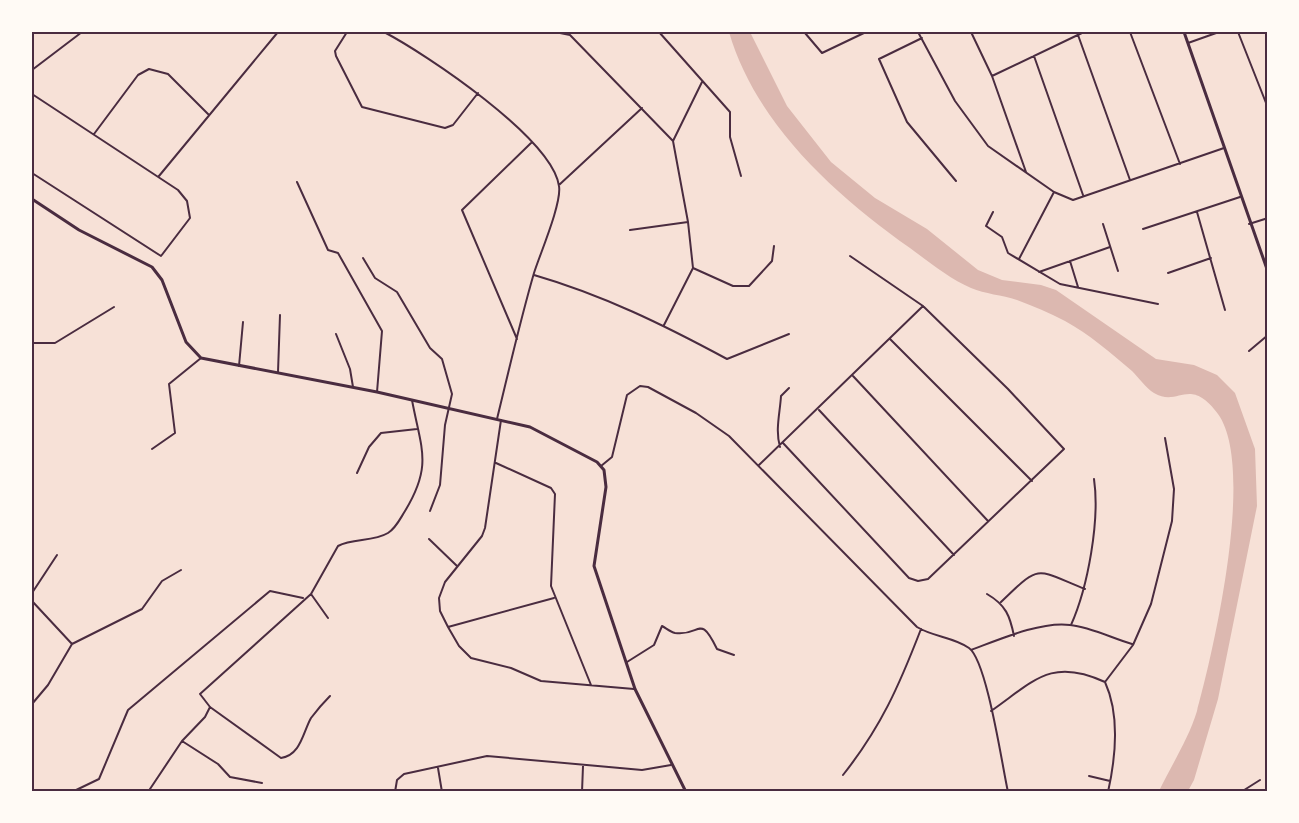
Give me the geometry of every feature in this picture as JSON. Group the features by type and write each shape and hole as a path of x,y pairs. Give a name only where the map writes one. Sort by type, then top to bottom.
{"street":[{"path":"32,70 82,32"},
{"path":"159,176 278,32"},
{"path":"347,32 335,51 362,107 445,128 453,125 478,93"},
{"path":"384,32 441,65 478,93 540,151 559,185 558,201 534,275 496,419"},
{"path":"555,32 570,34 673,141 688,222 693,268 664,325"},
{"path":"660,32 730,112 730,137 741,176"},
{"path":"798,32 805,33 822,53 866,32"},
{"path":"918,32 955,101 988,146 1054,192 1073,200 1224,148"},
{"path":"974,32 1026,172"},
{"path":"992,76 1084,32"},
{"path":"1131,32 1179,164"},
{"path":"1184,32 1249,224 1268,272"},
{"path":"1188,43 1219,32"},
{"path":"1238,32 1268,108"},
{"path":"1078,35 1130,180"},
{"path":"922,38 879,59 907,122 956,181"},
{"path":"1034,56 1083,196"},
{"path":"94,134 138,75 149,69 168,74 208,114"},
{"path":"673,141 702,82"},
{"path":"32,94 178,190 187,201 191,211 190,218 161,256 32,173"},
{"path":"559,185 642,108"},
{"path":"517,339 462,210 531,143"},
{"path":"297,182 328,250 338,253 382,331 378,392"},
{"path":"1018,259 1054,192"},
{"path":"1143,229 1240,197"},
{"path":"32,199 79,230 152,267 162,280 186,342 201,358 378,392 501,420 549,435 591,457 601,466 606,476 606,487 594,567 635,689 686,792"},
{"path":"993,212 987,228 1002,237 1007,252 1060,284 1158,304"},
{"path":"1197,212 1226,310"},
{"path":"1249,224 1268,218"},
{"path":"630,230 688,222"},
{"path":"1103,224 1118,271"},
{"path":"693,268 733,286 749,286 772,261 774,246"},
{"path":"1039,272 1110,247"},
{"path":"783,443 909,578 918,581 928,579 1063,452 1063,446 923,306 850,256"},
{"path":"363,258 375,278 396,292 430,348 442,358 452,394 448,408 440,485 430,511"},
{"path":"1168,273 1211,258"},
{"path":"1070,261 1078,288"},
{"path":"534,275 576,287 664,325 727,359 789,334"},
{"path":"759,465 819,410 923,306"},
{"path":"32,343 55,343 114,307"},
{"path":"278,372 280,315"},
{"path":"239,366 243,322"},
{"path":"336,334 350,369 352,387"},
{"path":"1249,351 1268,335"},
{"path":"890,339 1032,481"},
{"path":"153,449 175,433 169,384 201,358"},
{"path":"853,376 989,522"},
{"path":"601,466 612,457 627,395 635,388 644,386 713,424 759,465 858,570 921,629 971,650 978,661 1008,792"},
{"path":"780,447 776,433 781,416 781,396 789,388"},
{"path":"330,696 310,721 298,747 288,757 281,758 210,707 200,694 311,594 338,546 380,536 396,526 410,503 424,470 424,455 412,400"},
{"path":"819,410 954,555"},
{"path":"501,420 485,528 482,536 444,582 440,611 459,646 471,658 511,668 541,681 635,689"},
{"path":"357,473 369,447 381,433 417,429"},
{"path":"1105,682 1133,645 1151,604 1172,521 1174,489 1166,438"},
{"path":"495,462 551,488 555,494 551,576 554,597 591,685"},
{"path":"1071,625 1085,589 1097,497 1094,479"},
{"path":"429,538 457,566"},
{"path":"32,593 57,555"},
{"path":"32,704 48,685 72,644 142,609 162,580 181,570"},
{"path":"1001,602 1029,574 1041,571 1085,589"},
{"path":"74,791 99,779 128,710 270,591 304,598"},
{"path":"311,594 328,618"},
{"path":"987,594 1001,602 1007,611 1014,636"},
{"path":"448,627 554,597"},
{"path":"32,601 72,644"},
{"path":"971,650 1039,627 1071,625 1133,645"},
{"path":"627,662 654,645 662,626 675,633 703,628 707,630 717,649 734,655"},
{"path":"843,775 897,693 921,629"},
{"path":"991,711 1041,676 1063,669 1084,672 1105,682 1113,700 1115,720 1108,792"},
{"path":"148,792 182,741 205,717 210,707"},
{"path":"182,741 218,764 231,777 262,783"},
{"path":"395,792 397,780 404,774 487,756 642,770 672,765"},
{"path":"582,792 583,766"},
{"path":"438,768 442,792"},
{"path":"1089,776 1110,781"},
{"path":"1241,792 1260,780"}],"shaded area":[{"path":"729,32 750,32 787,106 831,162 875,198 927,229 978,270 1002,280 1041,285 1056,290 1156,359 1194,365 1217,375 1235,393 1255,449 1257,506 1218,699 1194,780 1188,791 1159,791 1194,721 1221,604 1233,515 1233,474 1229,439 1218,414 1199,396 1184,394 1163,397 1154,393 1116,357 1074,326 1017,300 982,292 963,284 882,227 826,180 778,127 758,97 741,65"}]}
